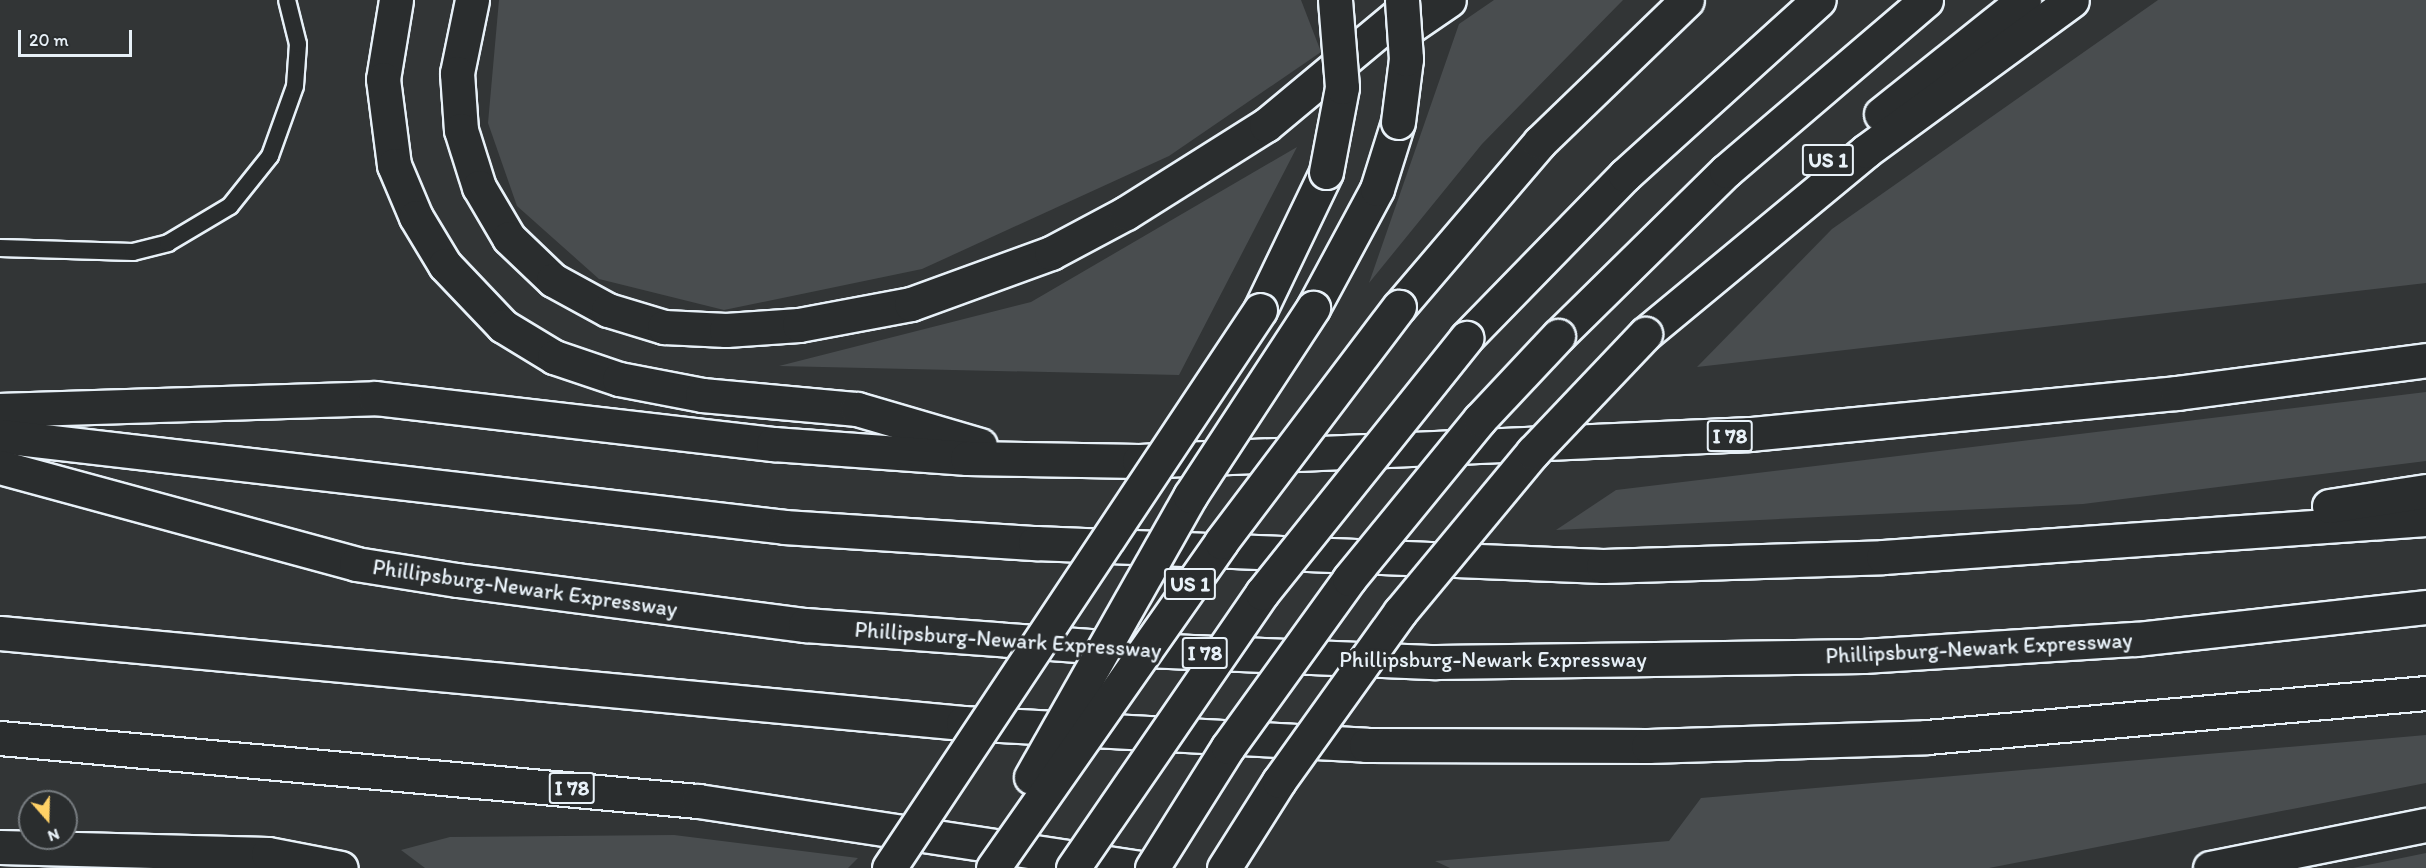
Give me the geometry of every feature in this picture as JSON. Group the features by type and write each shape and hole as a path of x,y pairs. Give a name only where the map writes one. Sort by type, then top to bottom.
{"highway":[{"path":"396,0 383,80 394,165 416,217 445,265 503,326 554,357 619,379 702,395 857,409 1031,460"},
{"path":"472,0 460,45 458,102 466,158 492,212 530,261 553,280 608,310 664,327 799,325 945,295 1085,236 1266,125 1449,0"},
{"path":"889,868 932,811 1260,310 1326,172 1342,87 1335,0"},
{"path":"982,868 1164,541 1313,308 1377,189 1398,122 1406,60 1402,0"},
{"path":"1266,125 1416,0"},
{"name":"US 1","path":"993,868 1221,542 1399,307 1540,142 1687,0"},
{"path":"1073,868 1262,593 1466,338 1633,167 1819,0"},
{"path":"1152,868 1235,737 1349,579 1558,336 1726,171 1926,0"},
{"name":"US 1","path":"1224,868 1285,771 1400,612 1533,452 1645,334 1825,162 2024,0"},
{"path":"1645,334 1866,151 2072,0"},
{"name":"I 78","path":"0,410 375,398 772,444 1031,460 1318,456 1717,436 2177,393 2426,360"},
{"path":"0,436 417,480 701,519 1035,543 1603,566 2027,546 2426,519"},
{"name":"Phillipsburg-Newark Expressway","path":"0,467 356,564 468,582 805,625 1145,650 1436,662 1851,657 2136,639 2426,607"},
{"path":"2027,546 2426,491"},
{"path":"0,633 973,724 1366,745 1648,747 1916,737 2072,728 2426,693"},
{"name":"I 78","path":"0,738 699,801 1141,868"},
{"path":"2210,868 2426,825"},
{"path":"0,847 268,854 341,868"}],"lane":[{"path":"0,248 133,252 168,243 230,206 270,156 295,86 298,44 287,0"}],"shaded area":[{"path":"499,0 1301,0 1321,52 1169,156 922,269 724,310 599,279 517,206 488,123"},
{"path":"1494,0 1623,0 1482,144 1369,283 1459,24"},
{"path":"2158,0 2426,0 2426,283 1697,367 1832,229"},
{"path":"1297,147 1179,375 779,366 1031,302"},
{"path":"2426,392 2426,461 2083,504 1556,530 1616,490"},
{"path":"2426,735 2426,783 1989,868 1450,868 1435,861 1669,841 1701,798"},
{"path":"674,835 858,858 848,868 425,868 401,850 450,837"},
{"path":"2426,853 2426,868 2353,868"}]}
